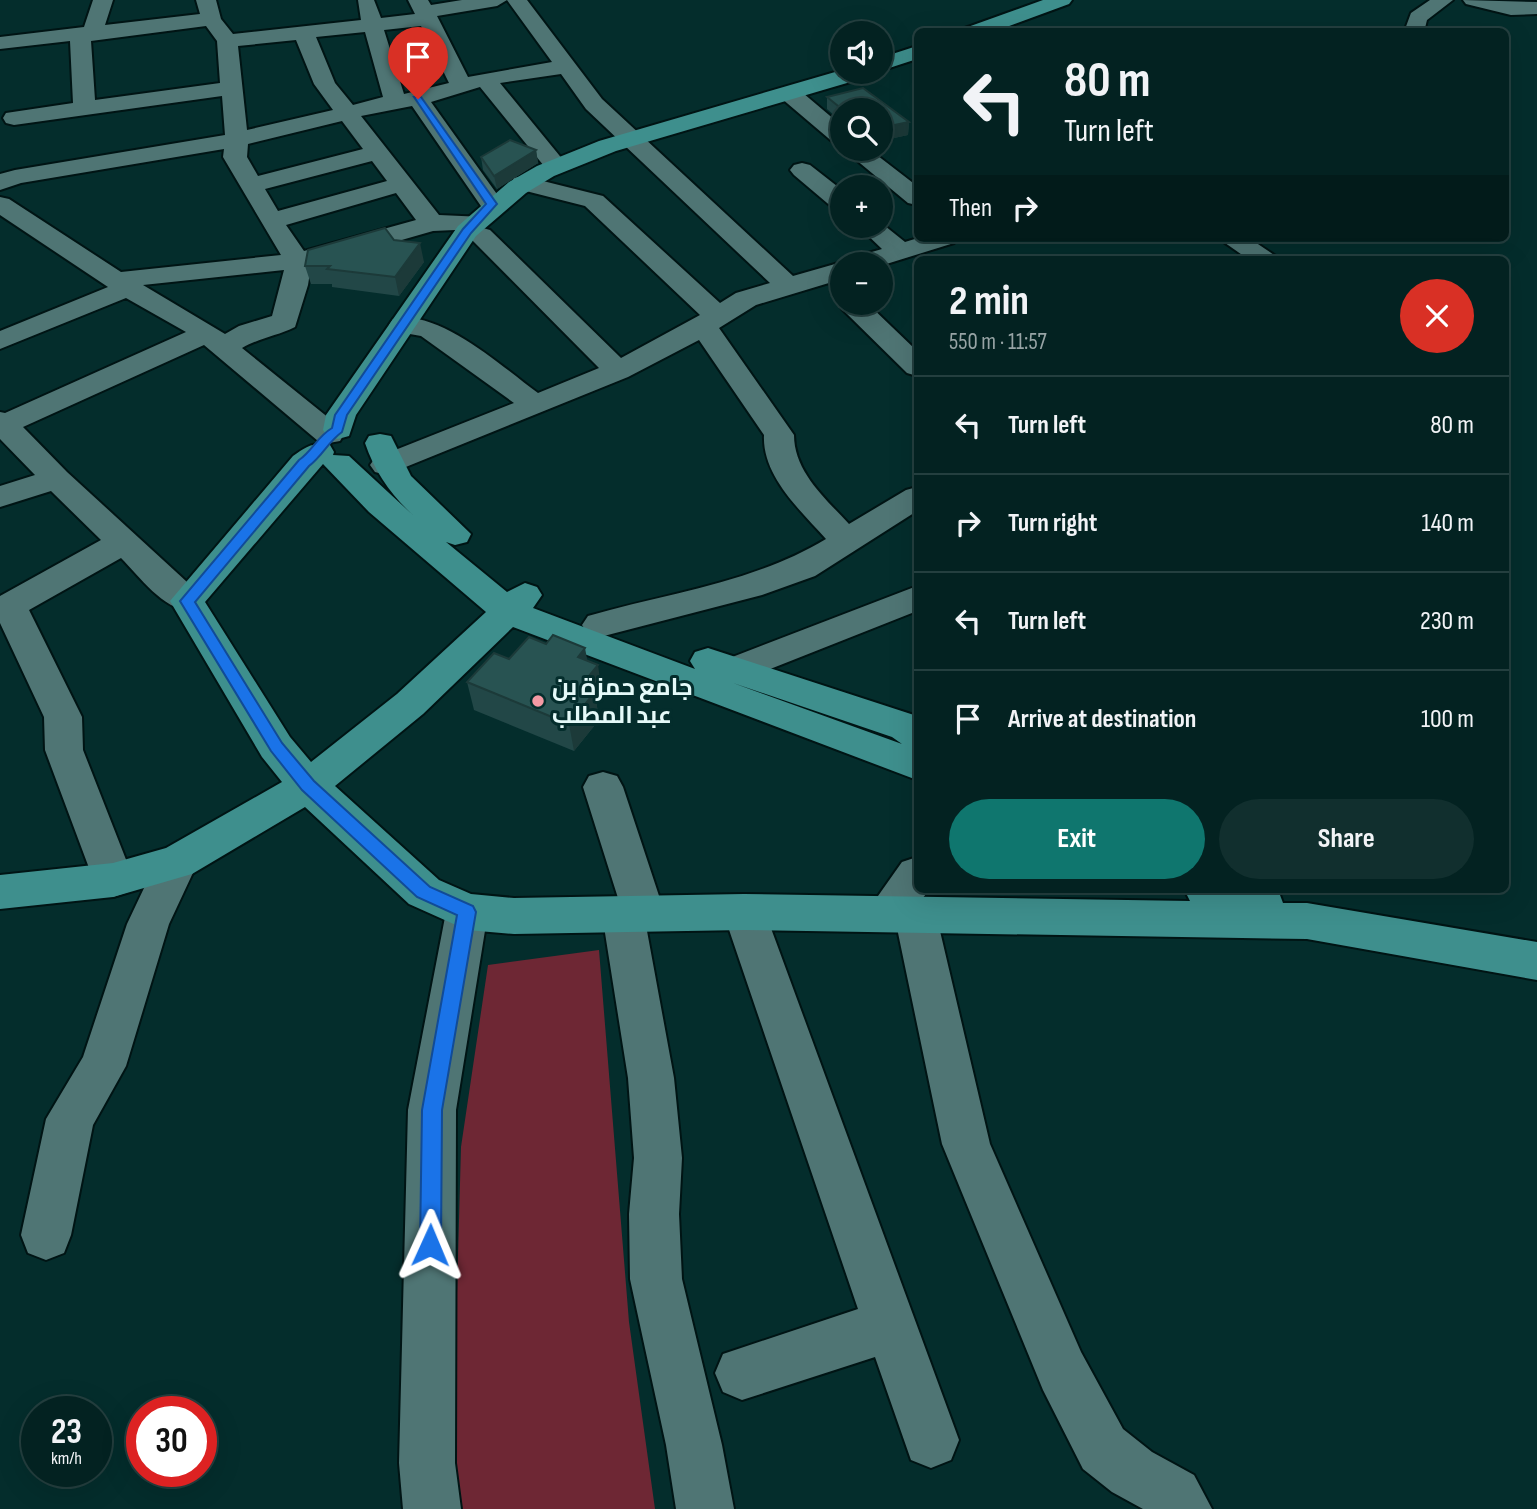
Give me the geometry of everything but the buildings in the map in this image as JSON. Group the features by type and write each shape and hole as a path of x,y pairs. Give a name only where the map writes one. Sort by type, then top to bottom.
{"main road":[{"path":"983,28 1062,0"},
{"path":"893,60 914,53"},
{"path":"331,445 341,415 478,219 523,183 556,166 629,139 830,81"},
{"path":"914,733 905,727 600,625 516,603 402,487 383,454 375,432 368,428 331,445 304,463 187,601 276,747 308,786 424,892 467,912 514,916 744,912 906,900 1307,921 1537,961"},
{"path":"331,445 380,505 560,634 914,764"},
{"path":"0,892 113,880 177,862 308,786 410,704 516,603"},
{"path":"1218,893 1307,921"}],"street":[{"path":"84,108 86,35 103,0"},
{"path":"366,0 394,101"},
{"path":"215,21 304,33 372,25 424,10 496,0"},
{"path":"517,0 594,104 788,286"},
{"path":"1415,28 1418,17 1443,0"},
{"path":"1474,0 1511,9 1537,8"},
{"path":"424,10 461,85"},
{"path":"0,43 215,21 265,20"},
{"path":"187,601 56,479 2,423 215,340 271,328 285,321 295,285 298,261 271,221 235,157 236,132 230,88 215,21"},
{"path":"304,33 325,84 344,113 432,223"},
{"path":"331,445 215,340 122,284 1,201 15,177 394,101 418,99 485,79 565,67"},
{"path":"485,79 556,166"},
{"path":"14,118 230,88"},
{"path":"789,93 830,128"},
{"path":"147,99 153,106 158,125 164,134 236,132"},
{"path":"418,99 465,169 481,235 618,371"},
{"path":"251,185 376,153"},
{"path":"870,161 914,196"},
{"path":"802,170 830,193"},
{"path":"523,183 576,194 594,201 710,320 779,435 776,447 785,470 846,541"},
{"path":"271,221 402,184"},
{"path":"0,341 122,284 298,261 432,223 478,219"},
{"path":"888,238 911,253"},
{"path":"893,257 911,253 936,242"},
{"path":"1236,247 1259,256"},
{"path":"383,454 535,404 618,371 746,299 788,286 830,280"},
{"path":"864,315 914,364"},
{"path":"403,325 429,330 535,404"},
{"path":"0,496 56,479"},
{"path":"600,625 750,587 803,568 914,499"},
{"path":"113,880 64,750 63,717 5,608 125,541"},
{"path":"735,670 914,599"},
{"path":"603,788 633,914 651,1078 658,1158 654,1214 656,1279 694,1445 705,1509"},
{"path":"46,1235 70,1119 103,1066 148,924 177,862"},
{"path":"906,900 965,1144 1062,1371 1102,1449 1132,1472 1174,1495 1183,1509"},
{"path":"432,1509 427,1463 432,1110 467,912"},
{"path":"744,912 931,1440"},
{"path":"742,1373 889,1326"}],"shaded area":[{"path":"599,950 629,1322 655,1509 459,1509 453,1438 461,1147 488,965"}],"place":[{"name":"جامع حمزة بن عبد المطلب","path":"538,701"}],"route":[{"path":"418,99 492,204 467,231 341,415 338,430 323,439 319,452 304,463 187,601 276,747 308,786 424,892 467,912 432,1110 430,1245"}]}
